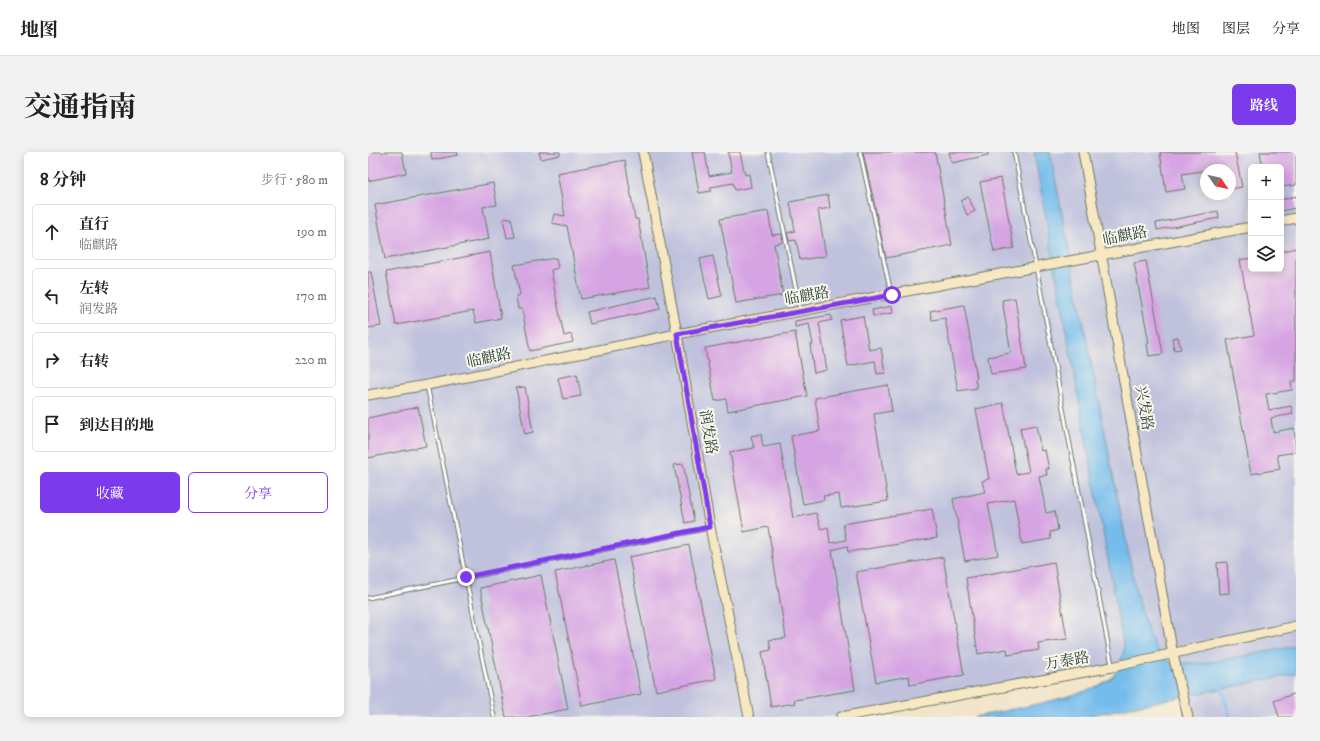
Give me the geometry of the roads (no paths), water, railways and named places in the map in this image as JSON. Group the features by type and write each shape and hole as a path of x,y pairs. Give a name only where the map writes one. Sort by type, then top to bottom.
{"street":[{"name":"润发路","path":"643,152 677,334 710,527 749,717"},
{"name":"兴发路","path":"1084,152 1173,655 1188,717"},
{"path":"1284,220 1296,218"},
{"name":"临麒路","path":"368,394 427,385 677,334 1248,228"},
{"name":"万泰路","path":"841,717 1173,655 1296,626"}],"lane":[{"path":"768,152 800,311"},
{"path":"860,152 892,295"},
{"path":"1014,152 1112,667"},
{"path":"427,385 494,717"},
{"path":"368,598 710,527"}],"water":[{"path":"1034,152 1050,152 1135,587 1149,635 1160,655 1172,663 1205,663 1296,646 1296,674 1081,717 974,717 1066,697 1100,685 1111,678 1119,668 1124,648"}],"waterway":[{"path":"1221,686 1230,717"}]}
